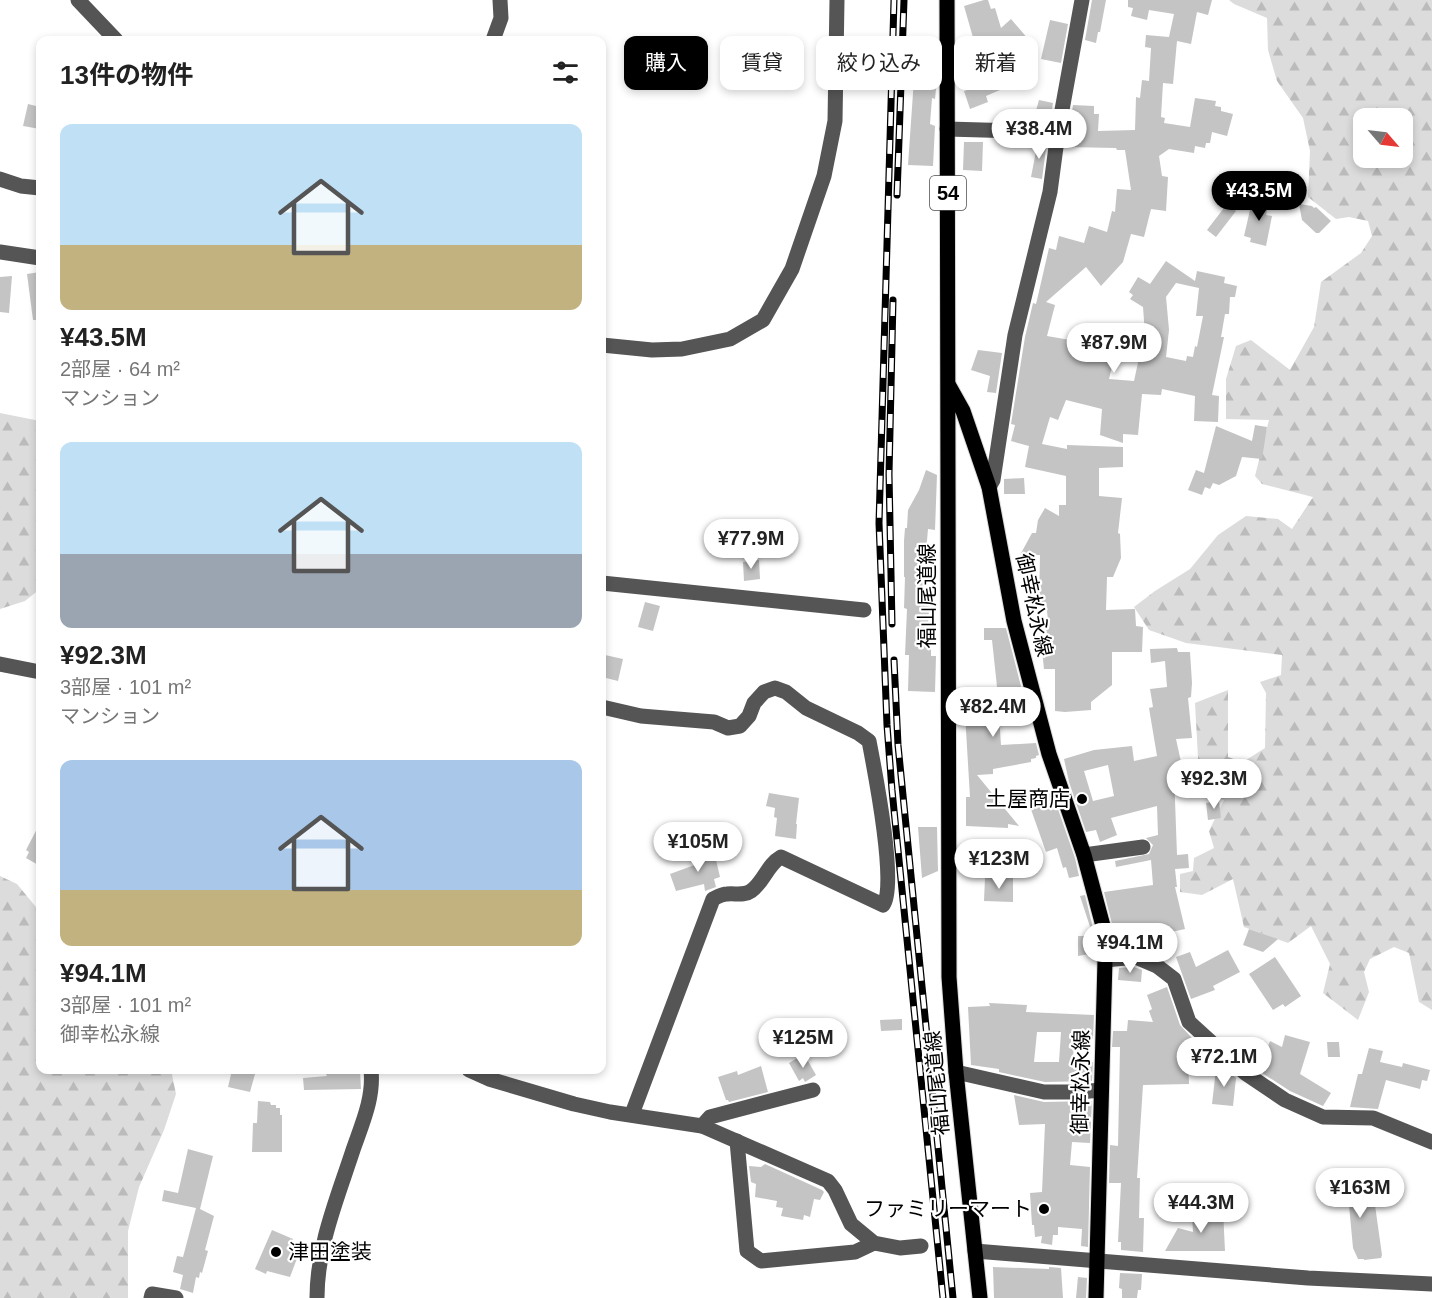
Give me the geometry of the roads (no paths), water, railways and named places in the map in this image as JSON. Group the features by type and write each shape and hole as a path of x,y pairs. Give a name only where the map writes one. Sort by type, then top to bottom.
{"main road":[{"name":"福山尾道線","path":"947,0 949,965 956,1072 980,1298"},
{"name":"御幸松永線","path":"949,386 963,411 989,487 1014,621 1049,754 1084,855 1103,926 1105,960 1096,1298"}],"street":[{"path":"78,0 112,36"},
{"path":"494,36 501,18 500,0"},
{"path":"606,345 652,350 682,349 730,339 762,320 792,269 824,176 835,121 837,0"},
{"path":"989,487 993,480 1015,334 1050,192 1058,132 1082,0"},
{"path":"948,129 1058,132"},
{"path":"0,179 21,186 36,188"},
{"path":"0,252 36,257"},
{"path":"606,583 864,610"},
{"path":"0,664 36,671"},
{"path":"606,708 641,716 714,722 728,728 740,726 749,716 754,703 764,692 775,688 786,692 806,708 858,733 868,741 878,784 885,844 888,895 883,905 780,858 774,861 758,885 751,891 745,894 724,894 713,899 632,1114"},
{"path":"1084,855 1143,847"},
{"path":"1105,960 1136,957 1157,966 1174,979 1189,1022 1245,1073 1285,1100 1323,1117 1373,1118 1432,1142"},
{"path":"956,1072 1044,1092 1101,1090"},
{"path":"317,1298 317,1272 325,1233 370,1101 371,1074"},
{"path":"478,1074 574,1104 702,1126 828,1181 835,1190 851,1224 874,1243 900,1248 921,1246"},
{"path":"702,1126 710,1117 813,1090"},
{"path":"738,1141 747,1251 751,1256 761,1261 855,1252 874,1243"},
{"path":"975,1251 1308,1278 1432,1284"},
{"path":"151,1298 152,1294 176,1298"}],"railway":[{"path":"894,0 879,523 887,725 892,790 943,1298"},
{"path":"897,195 904,0"},
{"path":"892,624 889,474 893,300"},
{"path":"894,660 898,745 953,1298"}],"place":[{"name":"土屋商店","path":"1082,799"},
{"name":"ファミリーマート","path":"1044,1209"},
{"name":"津田塗装","path":"276,1252"}]}
